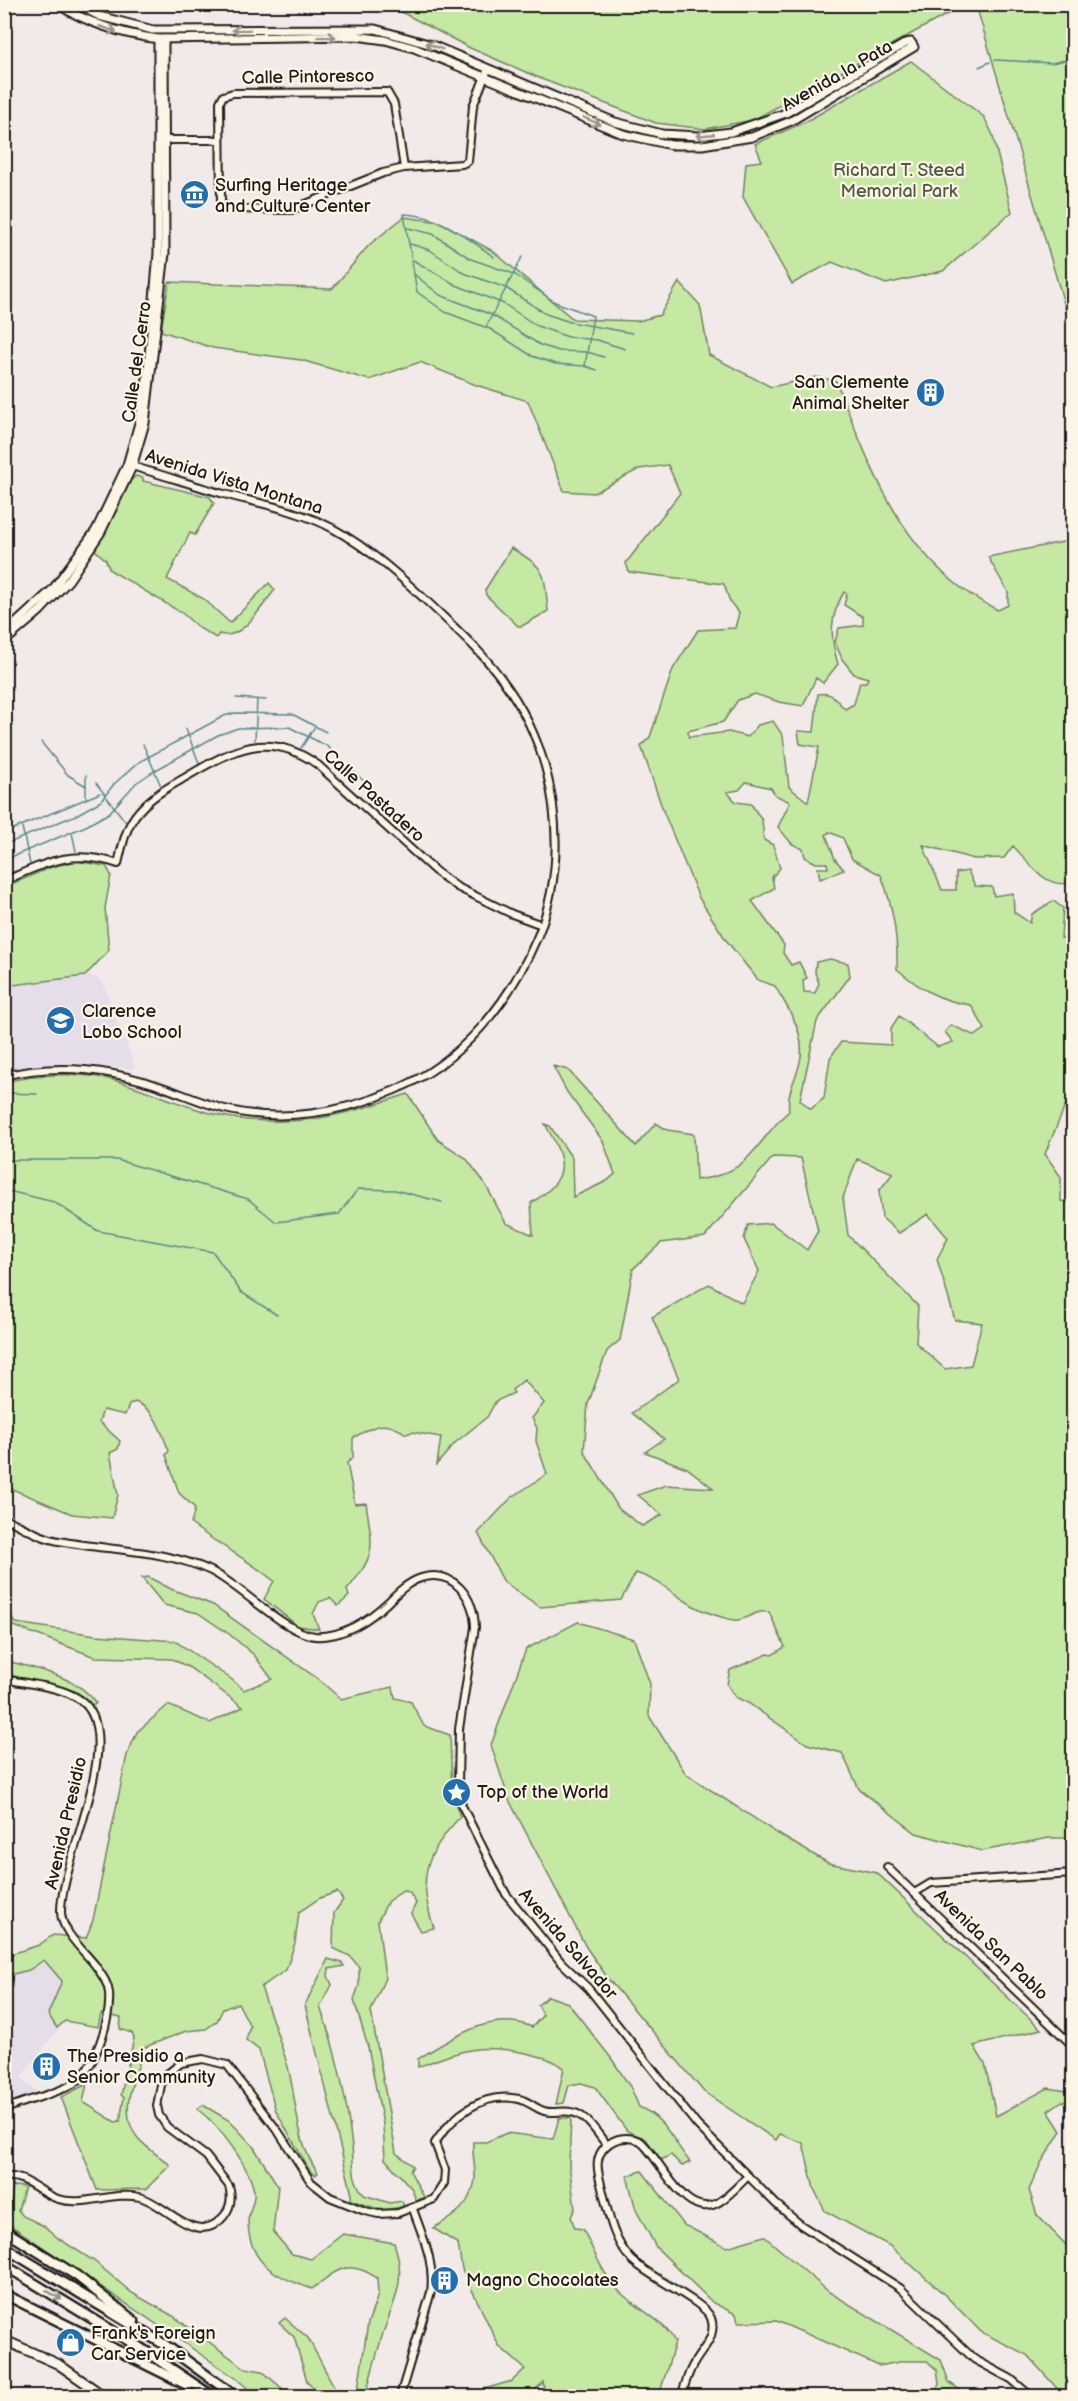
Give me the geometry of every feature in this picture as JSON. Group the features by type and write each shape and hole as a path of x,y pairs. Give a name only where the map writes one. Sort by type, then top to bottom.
{"highway":[{"path":"4,2230 77,2276 235,2397"},
{"path":"5,2247 165,2345"},
{"path":"4,2265 138,2347 211,2397"},
{"path":"4,2294 125,2352 211,2397"}],"main road":[{"name":"Avenida la Pata","path":"57,4 94,24 130,36 161,39 356,36 414,48 623,134 671,145 702,145 752,137 791,121 914,47 911,42 906,43 786,113 762,123 731,132 698,136 662,134 623,124 410,37 375,29 153,30 99,16 76,4"},
{"path":"153,30 161,39"},
{"name":"Calle del Cerro","path":"4,642 40,611 69,580 101,532 146,423 165,253 165,140 161,39"},
{"name":"Calle del Cerro","path":"4,634 52,589 84,549 130,466 147,379 158,253 161,39"},
{"path":"4,2340 58,2364 104,2397"}],"street":[{"path":"165,140 220,140 220,200 230,209 296,209 369,178 404,168 462,164 468,161 472,111 488,69"},
{"name":"Calle Pintoresco","path":"220,140 220,102 224,96 233,93 387,92 393,100 404,168"},
{"name":"Avenida Vista Montana","path":"4,1076 55,1069 112,1073 225,1109 264,1115 316,1113 360,1104 399,1089 430,1071 474,1036 515,984 542,925 554,865 555,833 552,796 539,746 527,718 502,678 473,646 387,564 330,528 299,513 130,466"},
{"name":"Calle Pastadero","path":"4,881 68,856 102,858 118,864 127,828 142,807 156,795 229,753 257,745 273,745 306,756 318,765 435,871 457,887 512,914 542,925"},
{"name":"Avenida Salvador","path":"4,1518 57,1541 187,1561 231,1583 296,1631 315,1636 351,1629 366,1620 404,1587 420,1578 438,1576 459,1586 467,1594 475,1610 476,1627 459,1729 458,1784 462,1806 483,1853 506,1894 561,1962 590,1989 697,2125 789,2217 900,2288 974,2359 1011,2379 1030,2397"},
{"name":"Avenida Presidio","path":"4,1679 78,1698 92,1712 97,1728 97,1766 82,1817 61,1912 66,1928 104,1978 109,1992 109,2006 102,2035 94,2058 84,2075 72,2084 4,2110"},
{"name":"Avenida San Pablo","path":"886,1867 916,1892 1074,2047"},
{"path":"916,1892 931,1883 1074,1874"},
{"path":"4,2177 18,2177 59,2199 137,2196 150,2200 193,2227 206,2227 216,2223 229,2208 231,2201 229,2186 197,2146 164,2124 158,2106 161,2085 172,2068 181,2063 203,2059 227,2066 278,2131 311,2182 330,2197 378,2214 413,2209 434,2199 444,2183 444,2163 435,2143 464,2109 502,2097 520,2099 546,2112 570,2111 582,2115 607,2145"},
{"path":"681,2397 693,2365 712,2335 712,2321 704,2308 644,2271 622,2248 597,2169 600,2153 607,2145 625,2138 640,2141 687,2199 698,2205 710,2206 721,2201 748,2176"},
{"path":"400,2397 431,2292 433,2277 432,2263 413,2209"}],"shaded area":[{"name":"Clarence Lobo School","path":"94,976 103,983 135,1066 132,1069 75,1063 38,1064 5,1070 4,986"},
{"path":"54,1956 105,2000 98,2027 64,2022 21,2077 37,2092 5,2104 5,1977 30,1970"}],"green space":[{"path":"966,4 753,120 705,129 656,123 544,80 470,48 388,5"},
{"path":"976,5 1073,5 1073,334"},
{"name":"Richard T. Steed Memorial Park","path":"911,61 984,117 992,133 1012,212 943,271 886,284 832,262 792,284 743,197 746,163 762,161 755,144 807,121"},
{"path":"404,217 440,222 493,251 573,319 638,321 660,315 679,282 700,305 709,355 771,387 816,377 836,381 878,481 915,542 938,568 966,591 998,610 1008,605 1008,592 988,557 1073,540 1073,882 1063,884 1047,879 1033,868 1013,846 1004,858 974,859 923,845 942,890 956,890 956,873 968,871 975,886 992,887 994,896 1013,893 1014,912 1030,923 1032,914 1053,901 1063,908 1061,938 1073,939 1073,1107 1066,1104 1045,1154 1061,1177 1061,1201 1074,1202 1073,1838 1049,1838 982,1851 916,1833 859,1789 842,1753 807,1744 748,1703 735,1697 727,1684 730,1670 768,1654 772,1655 785,1647 769,1612 760,1612 738,1620 723,1618 694,1606 657,1582 636,1573 621,1600 540,1607 504,1582 478,1533 511,1498 547,1474 536,1441 537,1428 532,1418 544,1403 524,1380 512,1390 514,1393 496,1401 487,1417 456,1442 437,1464 441,1437 412,1432 406,1434 386,1425 374,1427 353,1438 353,1458 347,1463 355,1504 366,1503 370,1550 364,1567 347,1590 349,1596 338,1606 330,1598 319,1602 313,1614 319,1629 298,1626 264,1599 274,1581 191,1524 195,1508 179,1493 166,1455 169,1451 160,1429 153,1416 142,1405 135,1402 129,1405 125,1415 103,1410 99,1422 120,1441 118,1449 110,1453 118,1495 112,1518 72,1514 5,1486 5,1082 61,1075 104,1078 208,1112 239,1119 263,1121 325,1117 408,1094 438,1140 466,1158 484,1182 506,1223 533,1235 531,1203 553,1185 559,1177 561,1168 557,1148 545,1124 550,1126 572,1158 573,1197 607,1181 615,1174 603,1141 567,1092 553,1066 568,1070 636,1146 656,1123 667,1130 694,1134 696,1180 730,1171 741,1164 789,1111 789,1096 801,1056 797,1028 775,986 758,980 726,940 699,898 664,813 641,746 650,737 673,669 698,630 735,628 739,613 730,602 724,584 629,572 626,563 680,493 668,465 639,469 594,493 564,491 528,401 476,385 420,362 369,380 301,360 213,348 161,331 169,282 332,289 369,245","holes":["844,592 847,594 844,605 863,617 863,625 839,628 835,642 842,659 854,674 868,678 866,682 860,682 854,704 845,709 831,695 818,694 814,732 798,731 800,744 819,747 808,802 789,787 783,736 773,721 758,725 748,737 729,732 689,737 688,731 723,722 738,700 755,694 779,702 803,706 816,678 823,683 838,664 833,645 832,627 839,601","746,782 771,788 775,795 790,802 778,827 792,844 803,849 805,857 816,863 827,863 828,868 818,868 820,879 844,870 835,859 826,835 829,832 843,838 852,859 881,875 894,921 897,969 931,993 971,1005 985,1029 975,1036 951,1025 945,1032 953,1042 938,1047 899,1016 891,1028 891,1045 841,1042 830,1058 824,1098 811,1109 800,1100 817,1021 850,976 848,963 830,959 816,962 815,973 819,983 815,993 804,992 803,980 807,978 799,962 791,965 783,953 784,945 752,901 774,888 772,877 780,868 773,845 764,840 762,820 751,804 736,802 727,792 739,790","773,1157 801,1158 818,1231 807,1250 771,1223 748,1225 744,1239 759,1271 742,1303 709,1284 652,1317 679,1379 632,1413 664,1439 645,1452 687,1468 713,1488 666,1485 638,1495 662,1515 642,1526 619,1509 584,1451 588,1404 607,1351 620,1340 633,1269 661,1243 705,1237","857,1159 893,1173 879,1191 882,1218 899,1233 928,1214 948,1238 937,1259 955,1320 982,1323 971,1365 945,1369 916,1343 918,1306 848,1235 843,1198"]},
{"path":"136,476 143,478 143,481 210,497 214,503 195,535 190,533 167,579 204,599 230,623 269,583 275,590 244,627 228,635 219,634 216,638 199,628 182,613 110,570 106,560 95,550 131,480"},
{"path":"511,548 537,566 542,572 546,588 548,611 522,626 518,626 486,595 485,590"},
{"path":"76,861 106,866 111,875 105,908 109,950 85,976 5,986 5,887 49,868"},
{"path":"148,1577 171,1589 213,1605 318,1679 341,1699 393,1687 395,1698 411,1702 424,1726 450,1735 452,1793 460,1817 438,1843 427,1868 426,1895 434,1928 421,1931 411,1914 416,1903 409,1892 403,1891 388,1901 378,1921 385,1978 371,2011 396,2153 413,2166 410,2171 424,2197 416,2201 412,2189 385,2159 383,2124 368,2047 354,2000 359,1985 359,1967 350,1956 333,1948 334,1913 343,1900 337,1892 320,1898 299,1912 295,1943 286,1970 261,1987 288,2067 301,2136 318,2173 315,2175 310,2171 276,2111 259,2050 246,2040 250,2026 238,2003 223,2009 217,2021 206,2029 186,2031 145,2047 130,2092 128,2104 131,2127 148,2148 170,2165 146,2189 97,2190 61,2097 87,2084 83,2102 115,2122 120,2121 124,2097 121,2095 134,2038 132,2033 120,2029 121,2018 101,2014 98,2027 65,2021 57,2028 48,2014 62,1981 44,1960 29,1970 5,1976 5,1956 39,1945 53,1935 86,1938 93,1920 127,1755 137,1732 168,1705 210,1723 243,1707 190,1668 172,1659 95,1657 6,1623 4,1585 7,1612 16,1623 96,1635 175,1641 244,1690 272,1679 254,1655 229,1634 198,1613 164,1605 142,1578"},
{"path":"578,1622 634,1639 650,1684 649,1716 686,1774 783,1837 828,1863 877,1873 1041,2029 974,2046 985,2064 996,2116 1048,2088 1073,2092 1073,2104 1062,2101 1048,2111 1061,2131 1041,2163 1029,2190 1037,2215 1073,2252 1073,2396 1064,2396 1027,2355 981,2332 945,2295 890,2246 825,2211 814,2189 803,2143 780,2134 776,2140 704,2092 609,1980 586,1947 509,1800 491,1745 526,1649"},
{"path":"4,1660 42,1670 67,1680 78,1686 96,1703 92,1705 75,1691 5,1674"},
{"path":"328,1959 342,1963 344,1966 329,1969 328,1976 332,1985 320,2007 336,2058 344,2094 355,2178 364,2195 390,2203 402,2201 404,2207 381,2210 351,2200 351,2190 305,2005"},
{"path":"548,1996 568,2003 611,2058 631,2088 639,2107 663,2124 690,2162 682,2166 671,2155 661,2160 646,2139 627,2131 595,2087 581,2083 569,2085 564,2103 556,2104 564,2068 546,2058 509,2050 482,2049 459,2052 418,2067 418,2059 458,2035 487,2024 517,2023 532,2027 543,2015 538,2005"},
{"path":"203,2105 230,2121 253,2146 278,2186 273,2232 292,2254 311,2259 343,2234 394,2243 398,2256 398,2289 366,2396 357,2396 368,2323 378,2295 377,2278 358,2269 343,2269 328,2276 312,2289 287,2279 267,2267 253,2249 250,2237 248,2218 254,2195 251,2181 232,2146 214,2124 197,2109"},
{"path":"559,2118 571,2118 569,2164 575,2209 571,2217 575,2228 583,2229 599,2263 621,2293 658,2321 675,2342 659,2396 545,2396 543,2382 530,2396 460,2396 512,2381 525,2369 499,2346 462,2269 458,2244 433,2228 454,2215 470,2196 475,2180 473,2142 486,2142 507,2133 553,2139"},
{"path":"642,2171 684,2225 727,2247 764,2236 829,2292 941,2360 949,2382 968,2396 934,2396 939,2384 937,2370 927,2361 904,2361 879,2366 777,2321 738,2322 736,2314 713,2303 656,2247 636,2210 627,2176"},
{"path":"13,2186 25,2187 18,2210 23,2216 44,2226 59,2239 94,2261 132,2293 173,2316 245,2368 262,2371 291,2396 256,2396 237,2379 9,2224"},
{"path":"285,2318 308,2338 339,2396 322,2396 307,2381 294,2337 279,2323"}],"waterway":[{"path":"995,60 1052,63 1074,58"},
{"path":"979,67 990,62"},
{"path":"494,257 452,228 429,218 404,214 417,292 445,312 490,329 532,356 556,364 585,366"},
{"path":"408,228 433,234 471,259 514,274 555,302 593,316 585,366 597,370"},
{"path":"410,244 430,250 464,273 506,288 546,314 570,322 632,333"},
{"path":"486,327 522,257"},
{"path":"413,260 456,285 504,304 537,326 568,337 597,340 625,349"},
{"path":"415,275 440,295 492,315 540,345 559,351 587,352 604,357"},
{"path":"236,698 266,700"},
{"path":"255,740 257,700"},
{"path":"4,845 76,815 101,801 114,784 139,762 224,716 235,713 292,714 326,732"},
{"path":"4,860 86,826 109,813 136,783 154,771 218,735 238,728 289,727 327,746 372,789"},
{"path":"301,748 314,728"},
{"path":"186,729 199,763"},
{"path":"41,742 68,775 86,786"},
{"path":"143,744 161,786"},
{"path":"86,775 86,798"},
{"path":"96,783 125,821"},
{"path":"4,833 100,793"},
{"path":"22,827 30,864"},
{"path":"72,833 76,851"},
{"path":"4,1093 37,1094"},
{"path":"4,1160 117,1160 248,1199 276,1222 339,1214 358,1189 395,1190 442,1202"},
{"path":"4,1190 54,1202 98,1231 213,1252 241,1292 277,1315"}],"place":[{"name":"Surfing Heritage and Culture Center","path":"194,195"},
{"name":"San Clemente Animal Shelter","path":"930,392"},
{"name":"Clarence Lobo School","path":"61,1021"},
{"name":"Top of the World","path":"456,1792"},
{"name":"The Presidio a Senior Community","path":"46,2066"},
{"name":"Magno Chocolates","path":"445,2280"},
{"name":"Frank's Foreign Car Service","path":"70,2343"}]}
